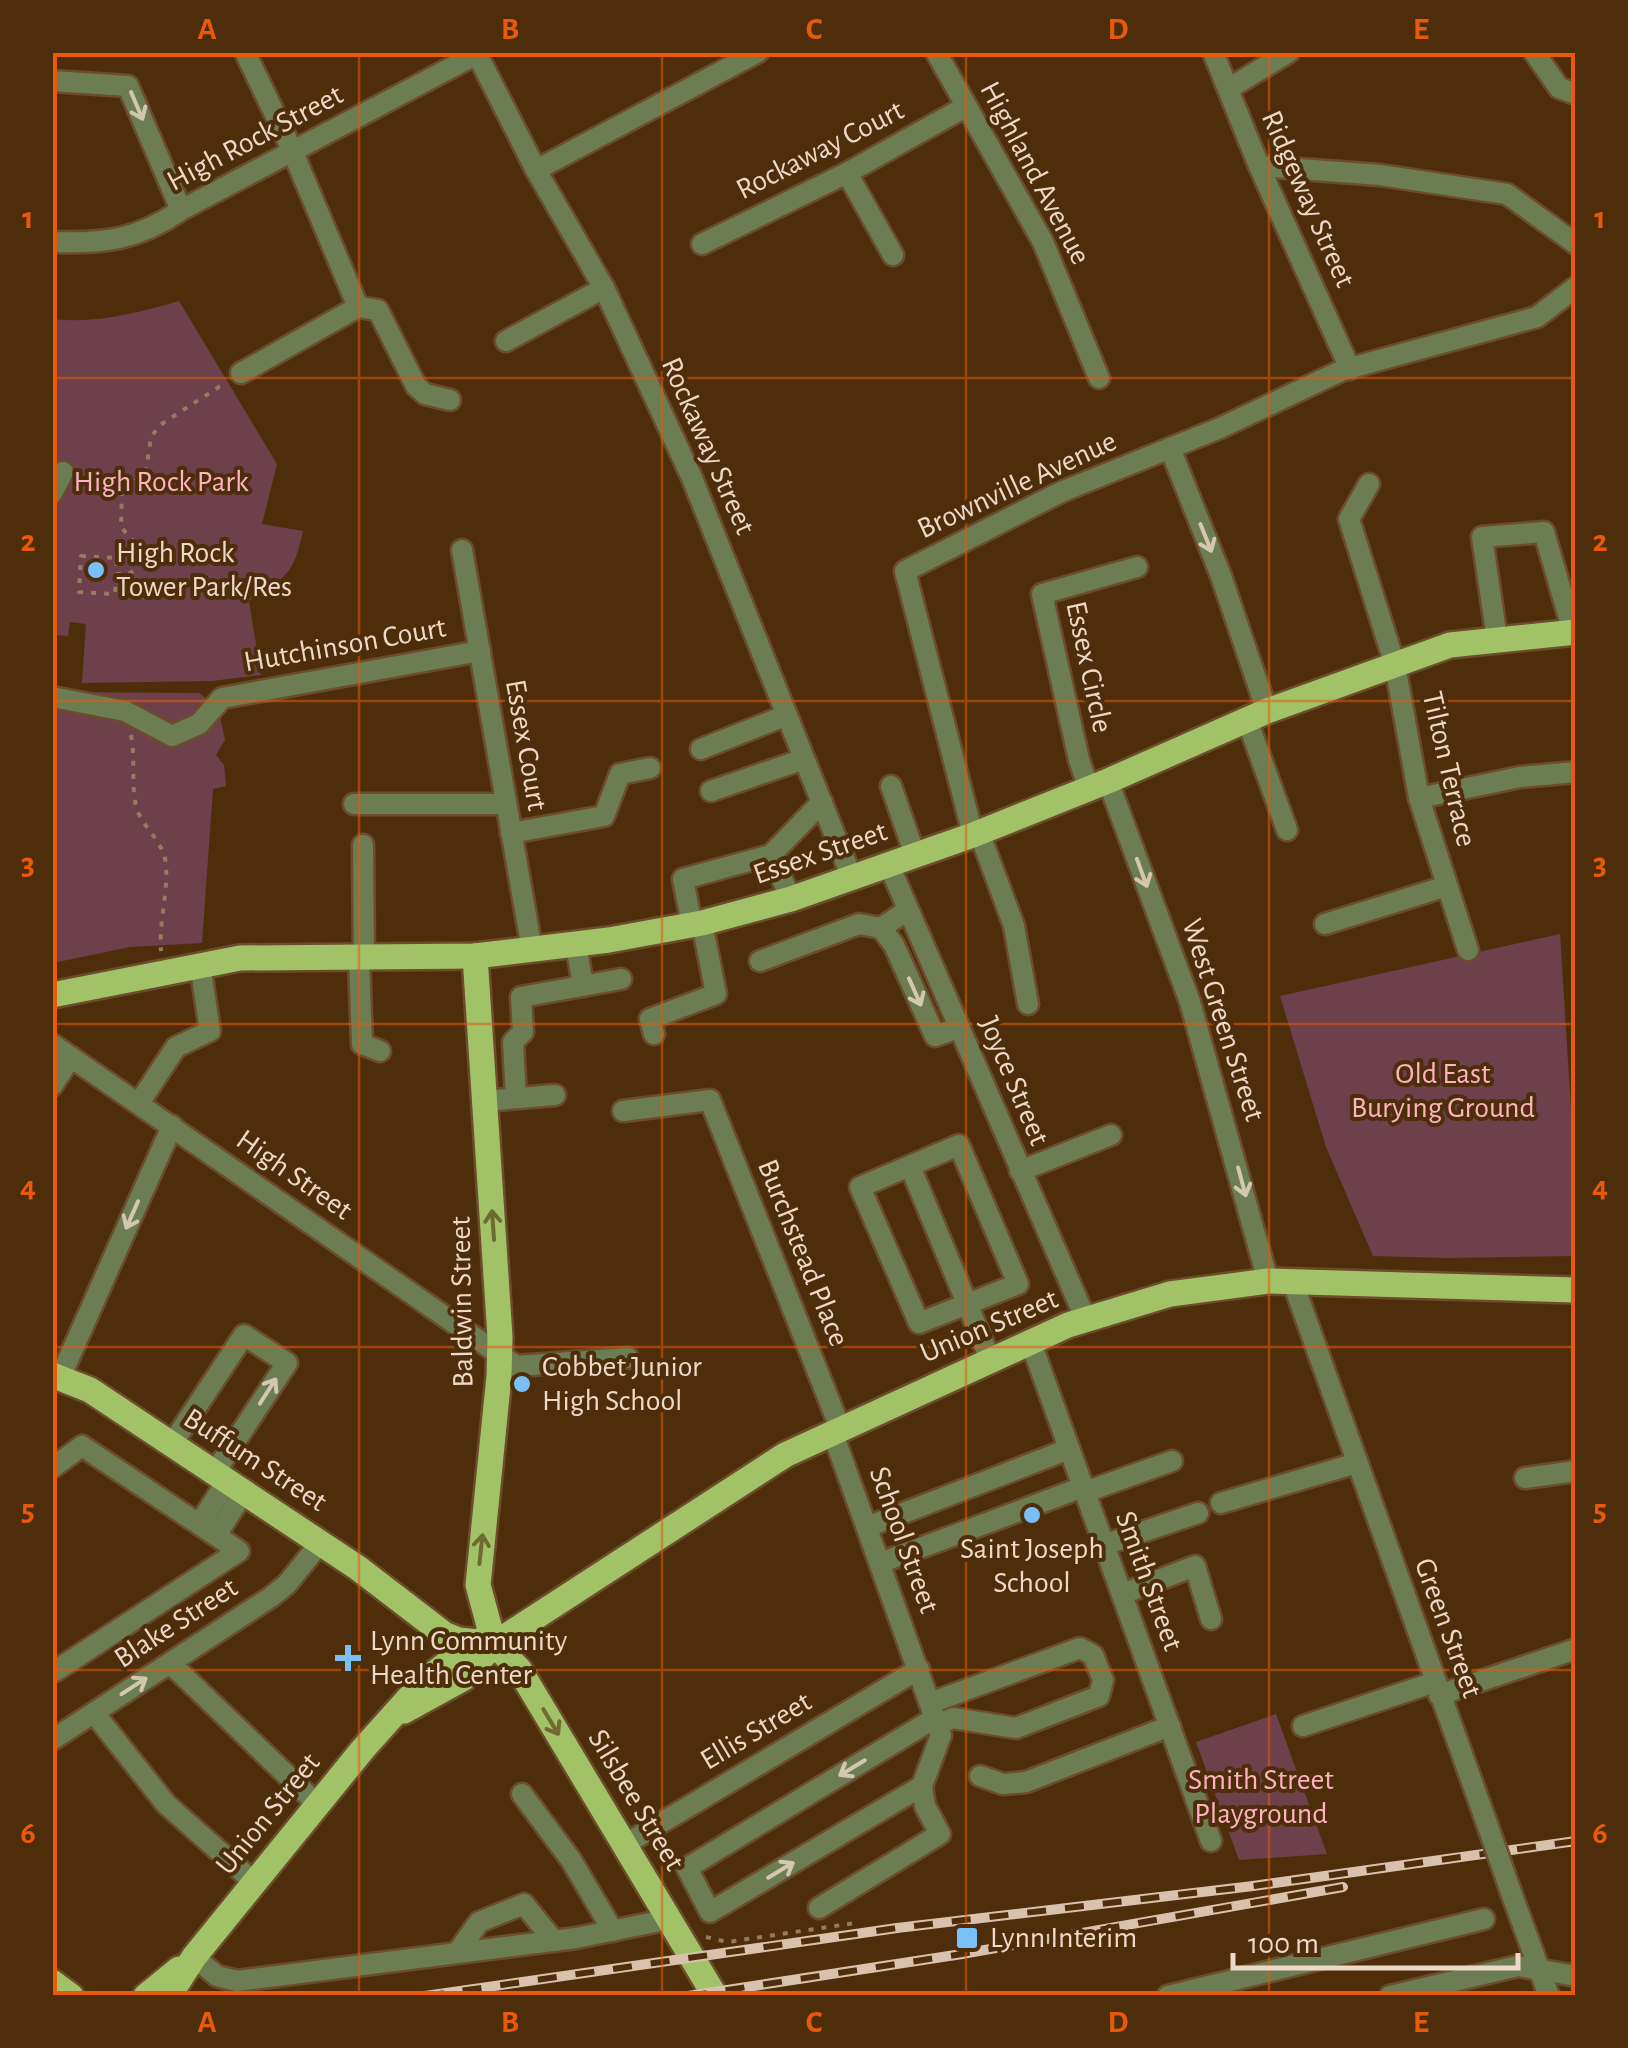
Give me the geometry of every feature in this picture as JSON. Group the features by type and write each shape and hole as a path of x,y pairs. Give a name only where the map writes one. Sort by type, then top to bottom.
{"main road":[{"name":"Essex Street","path":"52,995 240,958 476,956 697,924 791,899 976,834 1257,716 1450,645 1574,632"},
{"name":"Baldwin Street","path":"476,956 500,1356 478,1585 494,1644"},
{"name":"Union Street","path":"169,1996 194,1957 395,1716 464,1678 494,1644 751,1475 836,1430 1030,1340 1170,1294 1280,1281 1576,1290"},
{"name":"Buffum Street","path":"55,1381 90,1390 321,1542 451,1638 494,1644"},
{"name":"Silsbee Street","path":"494,1644 519,1669 715,1996"},
{"name":"Union Street","path":"146,1996 194,1957"},
{"path":"52,1982 71,1996"}],"street":[{"path":"245,52 292,150 358,307"},
{"path":"536,170 758,52"},
{"name":"Highland Avenue","path":"936,52 1044,242 1099,378"},
{"name":"Ridgeway Street","path":"1214,52 1259,166 1350,368"},
{"path":"1228,89 1289,52"},
{"path":"1534,52 1559,88 1576,94"},
{"name":"High Rock Street","path":"52,242 95,244 152,230 181,210 477,53"},
{"name":"Rockaway Street","path":"477,53 536,170 604,288 692,478 852,878"},
{"path":"52,81 128,86 181,210"},
{"name":"Rockaway Court","path":"702,244 847,173 965,107"},
{"path":"1259,166 1380,175 1507,194 1576,244"},
{"path":"847,173 893,254"},
{"name":"Brownville Avenue","path":"976,834 905,571 1061,492 1350,368 1538,317 1576,286"},
{"path":"506,341 604,288"},
{"path":"241,373 358,307 378,310 416,386 425,394 450,400"},
{"path":"1170,448 1222,576 1288,830"},
{"path":"52,493 63,472"},
{"name":"Tilton Terrace","path":"1369,484 1348,519 1395,666 1419,798 1468,950"},
{"path":"1497,639 1482,537 1544,532 1574,632"},
{"name":"Essex Court","path":"462,550 532,950"},
{"name":"Essex Circle","path":"1098,785 1079,760 1042,594 1137,567"},
{"name":"Hutchinson Court","path":"133,716 172,736 199,724 222,698 480,651"},
{"path":"52,698 125,711 133,716"},
{"path":"702,749 787,715"},
{"path":"710,791 804,759"},
{"path":"511,833 604,816 620,774 650,768"},
{"path":"1419,798 1520,778 1576,772"},
{"name":"West Green Street","path":"1098,785 1200,1034 1280,1281"},
{"path":"890,786 915,855"},
{"path":"654,1034 650,1019 716,994 683,879 771,855 822,802"},
{"path":"354,804 506,804"},
{"path":"976,834 1014,926 1028,1004"},
{"path":"363,845 362,1044 380,1051"},
{"path":"771,855 791,899"},
{"name":"Joyce Street","path":"889,865 1086,1320"},
{"name":"Tilton Terrace","path":"1325,924 1447,886"},
{"path":"881,928 908,910"},
{"path":"760,961 860,924 881,928 894,946 934,1036 958,1028"},
{"path":"576,944 583,986"},
{"path":"138,1103 176,1047 210,1031 200,964"},
{"path":"516,1098 512,1042 523,1032 520,997 621,979"},
{"name":"High Street","path":"52,1044 500,1356"},
{"path":"52,1086 71,1057"},
{"path":"485,1101 555,1095"},
{"name":"Burchstead Place","path":"624,1111 710,1100 836,1430"},
{"path":"55,1381 172,1126"},
{"path":"1020,1171 1112,1135"},
{"path":"959,1145 1018,1284 920,1324 860,1187 910,1166 959,1145"},
{"path":"910,1166 990,1358"},
{"name":"Green Street","path":"1280,1281 1357,1463 1550,1996"},
{"path":"172,1444 244,1335 287,1363 208,1529"},
{"name":"Smith Street","path":"1030,1340 1212,1841"},
{"path":"500,1356 516,1366 628,1358"},
{"name":"School Street","path":"836,1430 936,1720"},
{"path":"52,1468 82,1446 239,1551 55,1672 52,1668"},
{"path":"867,1527 1069,1448"},
{"path":"880,1564 1172,1461"},
{"path":"1221,1504 1357,1463"},
{"path":"1524,1478 1576,1471"},
{"path":"1104,1545 1198,1513"},
{"name":"Blake Street","path":"54,1737 279,1591 321,1542"},
{"path":"1122,1594 1195,1566 1211,1618"},
{"path":"922,1786 710,1912 687,1868 936,1720 1080,1648 1093,1656 1103,1680 1099,1696 1016,1728 953,1718 936,1720"},
{"path":"1304,1726 1576,1649"},
{"path":"170,1662 318,1805"},
{"name":"Ellis Street","path":"624,1845 919,1668"},
{"path":"94,1712 166,1804 255,1882"},
{"path":"819,1908 940,1834 925,1806 922,1786 936,1720"},
{"path":"980,1776 1003,1784 1026,1782 1170,1726"},
{"path":"522,1794 571,1860 613,1930"},
{"path":"457,1953 479,1922 524,1904 554,1941"},
{"path":"1168,1996 1201,1992 1484,1919"},
{"path":"194,1957 217,1976 237,1981 673,1925"},
{"path":"1390,1996 1518,1966 1576,1976"}],"path":[{"path":"116,574 136,570 142,551 121,527 122,493 146,471 150,437 167,420 241,373"},
{"path":"63,472 88,489 122,493"},
{"path":"82,556 116,558 116,574 114,594 80,592 82,556"},
{"path":"133,716 130,730 136,758 134,796 139,814 164,852 166,867 161,953"},
{"path":"673,1925 728,1942 855,1923"}],"green space":[{"name":"High Rock Park","path":"179,301 277,464 262,524 303,531 286,574 249,601 261,675 212,681 82,683 86,624 70,622 68,636 53,635 52,319 100,319"},
{"path":"53,692 199,693 218,707 225,740 216,755 224,765 226,786 213,789 202,943 130,947 53,963"},
{"name":"Old East Burying Ground","path":"1560,934 1575,1174 1575,1256 1373,1256 1326,1147 1280,996"},
{"name":"Smith Street Playground","path":"1276,1714 1327,1854 1239,1860 1196,1742"}],"railway":[{"path":"425,1996 897,1928 1253,1886 1576,1841"},
{"path":"688,1996 962,1954 1343,1887"}],"place":[{"name":"High Rock Tower Park/Res","path":"96,570"},
{"name":"Cobbet Junior High School","path":"522,1384"},
{"name":"Saint Joseph School","path":"1032,1515"},
{"name":"Lynn Community Health Center","path":"348,1658"},
{"name":"Lynn Interim","path":"967,1938"}]}
